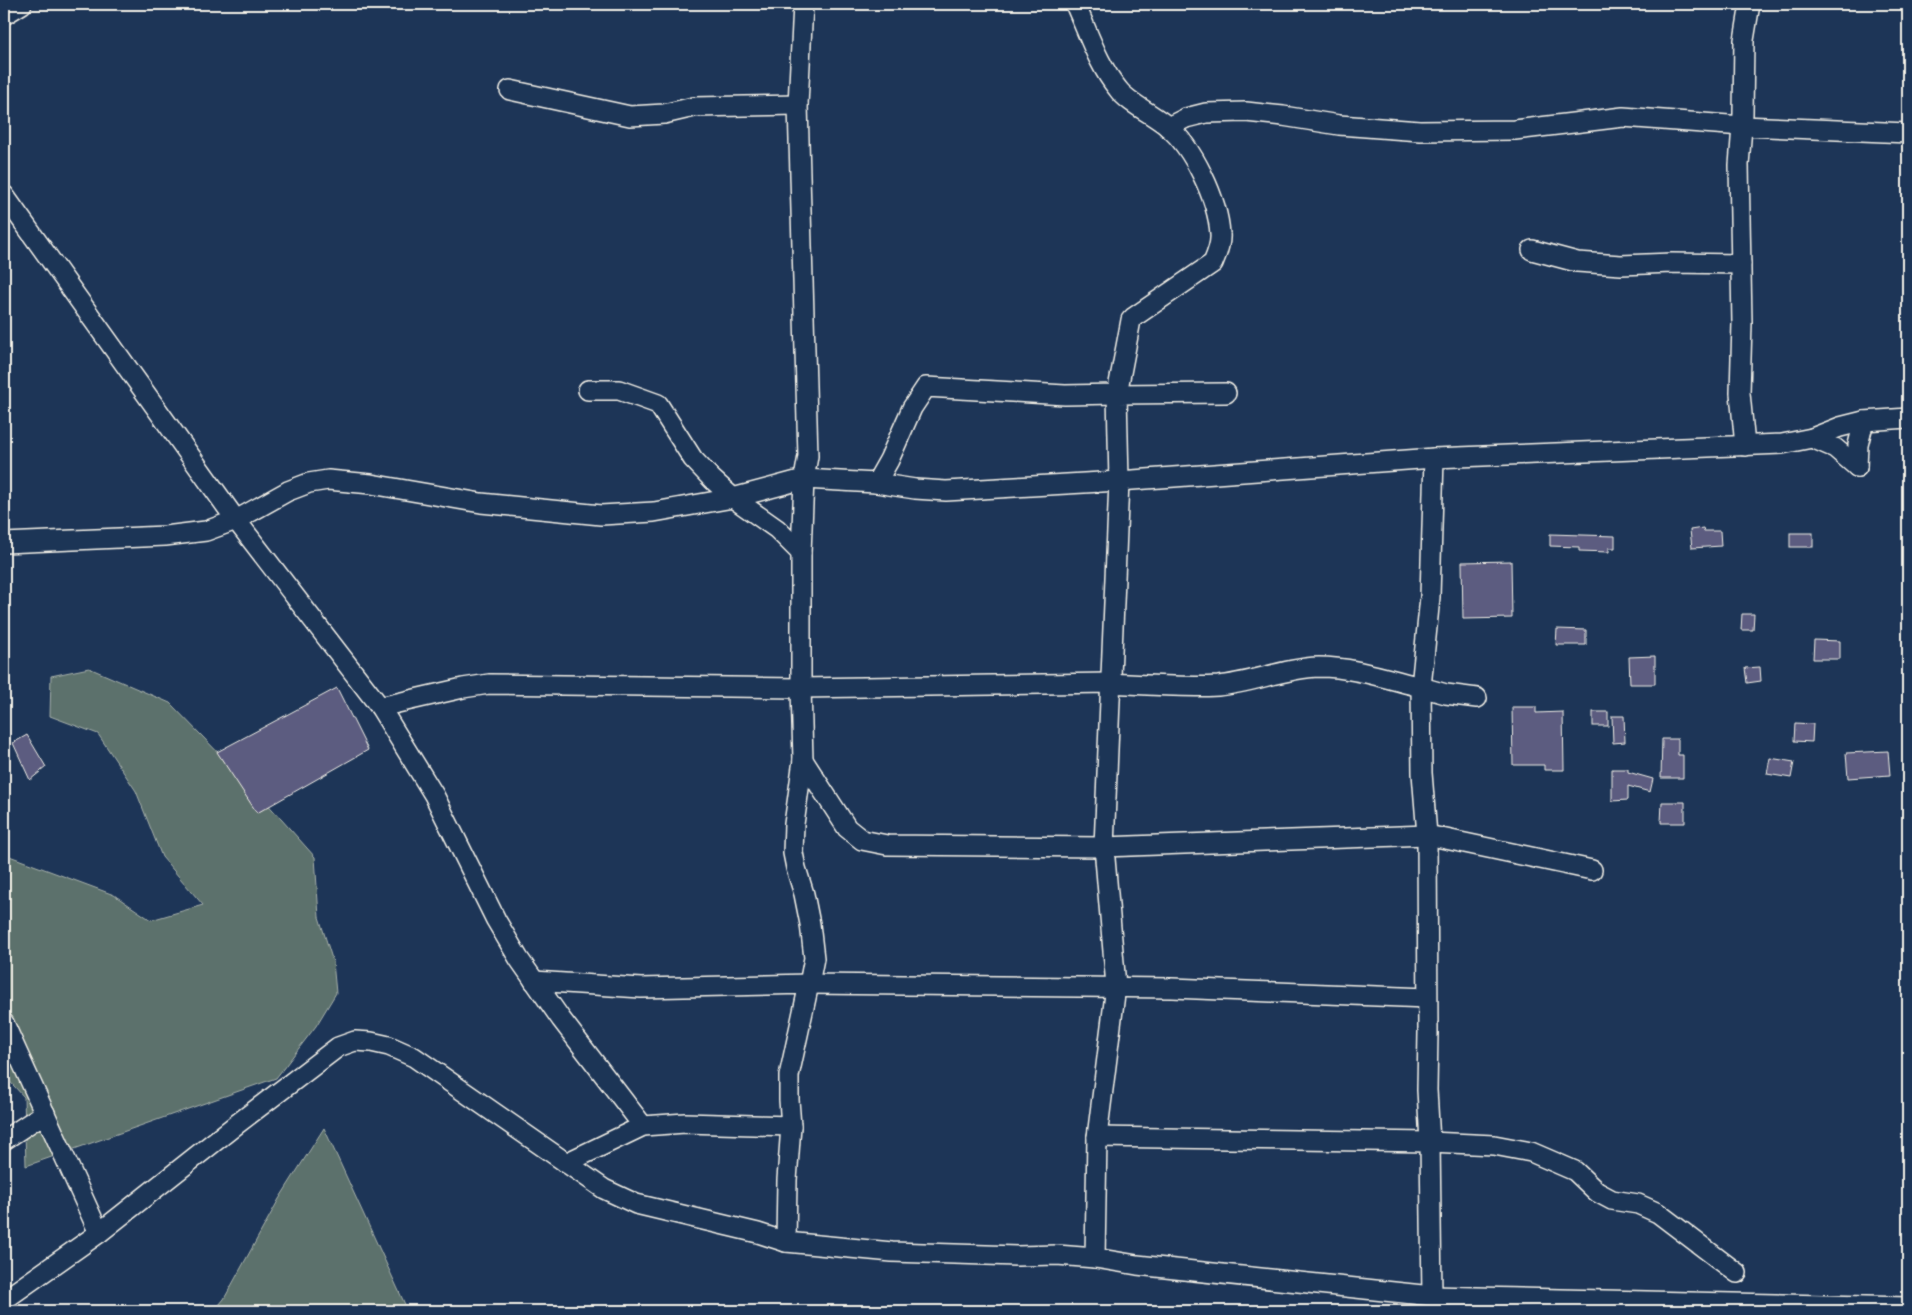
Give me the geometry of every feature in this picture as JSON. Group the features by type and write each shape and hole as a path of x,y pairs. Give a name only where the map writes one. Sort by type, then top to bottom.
{"street":[{"path":"4,15 22,4"},
{"path":"786,1242 787,1180 791,1126 789,1076 814,958 804,894 793,853 794,824 803,760 801,552 804,479 808,456 798,105 803,4"},
{"path":"1075,4 1105,70 1119,91 1168,127 1193,157 1206,181 1220,234 1218,250 1213,263 1131,320 1117,394 1119,481 1104,846 1116,986 1097,1137 1095,1258"},
{"path":"1746,446 1740,393 1742,323 1739,165 1744,40 1750,4"},
{"path":"510,90 630,116 664,114 694,108 798,105"},
{"path":"1168,127 1186,118 1206,113 1246,112 1339,125 1420,131 1516,130 1623,117 1742,126 1908,133"},
{"path":"4,195 236,520 380,707 434,794 496,920 519,959 615,1092 643,1126"},
{"path":"1532,250 1577,262 1621,265 1672,263 1741,264"},
{"path":"876,483 889,460 912,408 926,387 1066,395 1226,393"},
{"path":"588,390 619,390 658,404 693,459 712,479 733,498 777,529 801,552"},
{"path":"4,543 165,536 206,531 236,520 288,491 309,483 328,480 371,484 481,503 600,516 654,512 733,498 804,479 876,483 915,489 946,491 1119,481 1434,458 1782,444 1812,438 1840,427 1864,421 1908,418"},
{"path":"1812,438 1835,448 1857,467 1858,445 1864,421"},
{"path":"1432,1296 1430,1142 1427,1090 1428,835 1422,773 1421,687 1430,597 1434,458"},
{"path":"380,707 489,684 801,688 1110,683 1160,686 1218,686 1288,671 1320,667 1358,671 1446,694 1477,698"},
{"path":"803,760 847,828 862,840 887,845 1104,846 1428,835 1592,870"},
{"path":"534,981 641,988 809,984 1116,986 1427,998"},
{"path":"4,1022 99,1233"},
{"path":"4,1300 99,1233 338,1046 355,1041 389,1046 414,1058 604,1189 636,1204 748,1230 786,1242 892,1252 1017,1256 1057,1255 1095,1258 1158,1268 1432,1296 1908,1307"},
{"path":"4,1140 45,1113"},
{"path":"566,1163 610,1140 643,1126 685,1124 791,1126"},
{"path":"1097,1137 1430,1142 1494,1145 1531,1152 1575,1171 1597,1192 1612,1200 1638,1204 1658,1213 1737,1273"}],"green space":[{"path":"89,668 170,703 264,800 315,857 319,917 333,962 336,993 316,1026 276,1078 26,1166 24,1097 4,1075 4,854 114,895 151,920 203,905 162,857 136,791 98,734 50,716 51,676"},
{"path":"324,1128 408,1311 214,1311 224,1299 279,1199"}],"building":[{"path":"1703,528 1704,531 1720,531 1721,546 1692,548 1690,530"},
{"path":"1790,533 1813,533 1813,547 1790,547"},
{"path":"1550,534 1615,536 1615,548 1609,548 1609,552 1579,551 1579,547 1550,546"},
{"path":"1511,561 1512,618 1463,619 1462,562"},
{"path":"1742,614 1754,614 1753,630 1741,630"},
{"path":"1557,629 1586,630 1586,645 1556,645"},
{"path":"1814,640 1840,641 1840,659 1813,659"},
{"path":"1655,656 1655,684 1630,684 1629,657"},
{"path":"1760,667 1761,681 1747,683 1745,668"},
{"path":"337,688 368,750 257,813 217,752"},
{"path":"1512,707 1536,707 1536,713 1563,712 1564,770 1544,770 1544,765 1513,765"},
{"path":"1593,712 1608,712 1608,726 1593,726"},
{"path":"1612,716 1624,716 1625,742 1613,743"},
{"path":"1795,723 1813,724 1812,742 1794,741"},
{"path":"27,735 46,767 30,780 13,743"},
{"path":"1662,739 1678,739 1678,755 1683,755 1683,778 1661,778"},
{"path":"1888,751 1890,775 1848,778 1846,753"},
{"path":"1770,758 1794,762 1791,778 1767,774"},
{"path":"1612,769 1628,769 1628,772 1653,779 1650,792 1628,786 1628,800 1612,801"},
{"path":"1662,802 1685,802 1685,823 1661,823"}]}
